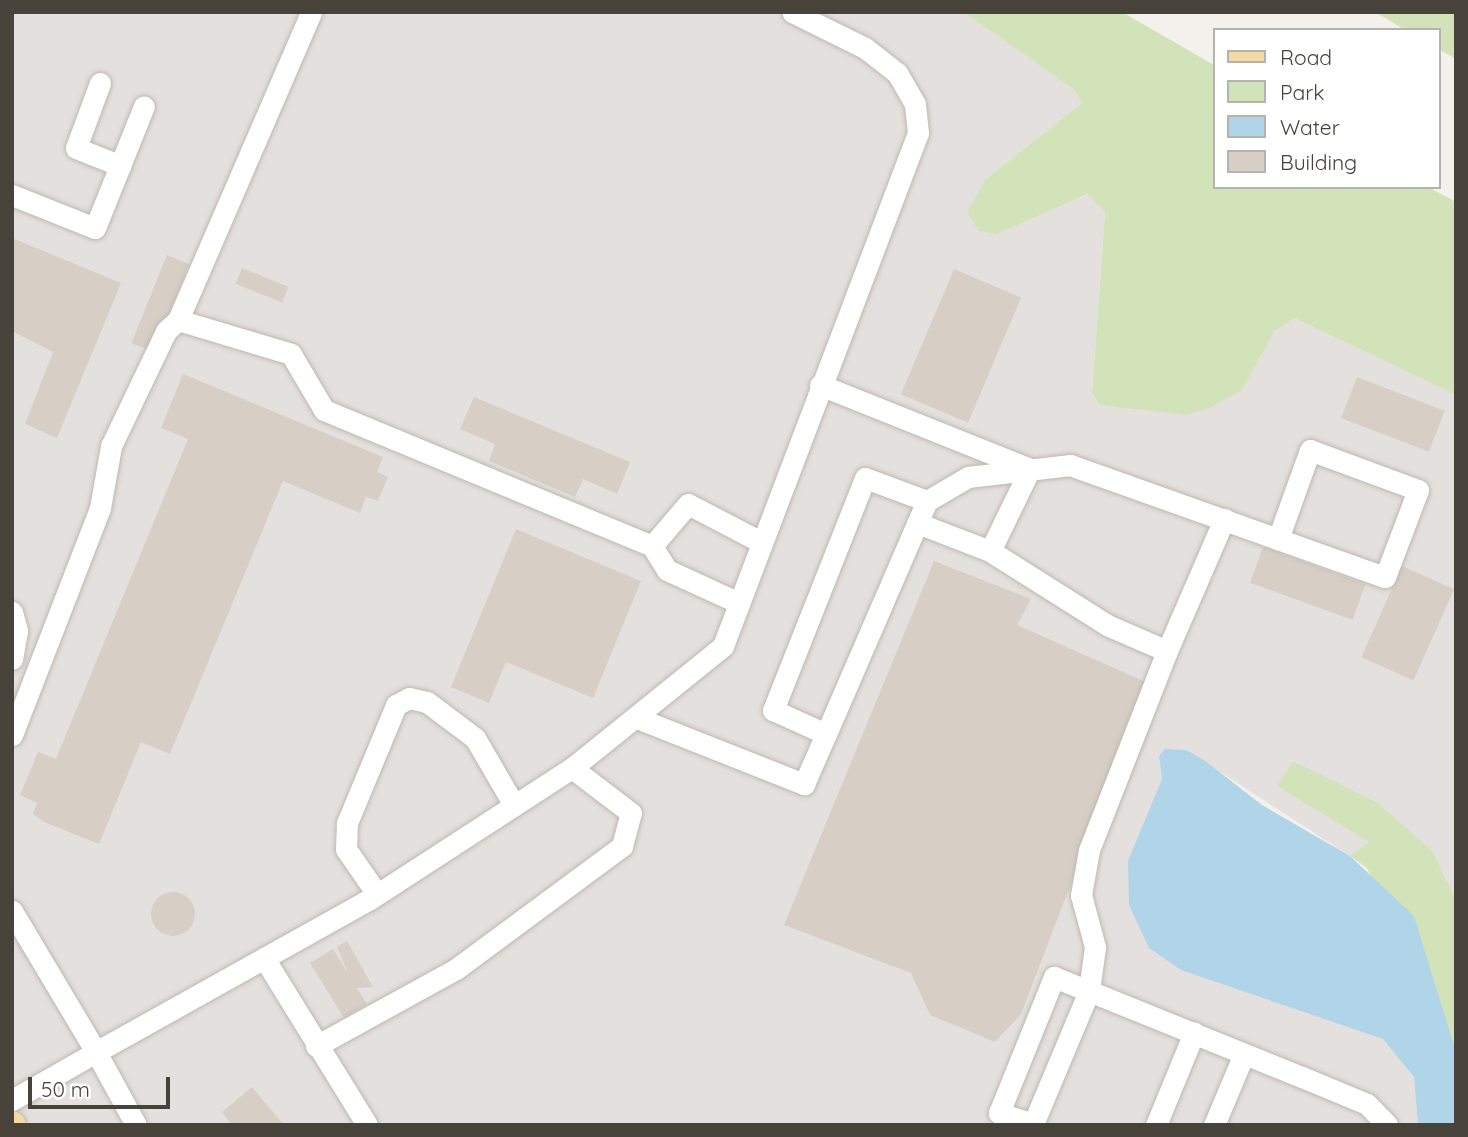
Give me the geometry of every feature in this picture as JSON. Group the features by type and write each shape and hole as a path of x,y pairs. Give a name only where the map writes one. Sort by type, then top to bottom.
{"street":[{"path":"12,735 100,508 111,446 166,331 178,320 311,12"},
{"path":"12,1100 377,894 572,768 723,646 918,133 915,104 897,73 865,48 792,12"},
{"path":"100,83 76,148 121,166"},
{"path":"12,195 95,229 144,106"},
{"path":"178,320 291,354 324,410 652,546 667,570 739,603"},
{"path":"820,385 1030,469"},
{"path":"637,718 804,784 927,501 968,477 1070,465 1224,519 1278,539 1385,577 1418,490 1310,450 1278,539"},
{"path":"990,551 1030,469"},
{"path":"826,734 773,709 864,478 927,501"},
{"path":"652,546 688,504 761,542"},
{"path":"1224,519 1167,651 1089,850 1081,895 1095,947 1089,991 1033,1125 999,1113 1054,977 1089,991 1194,1033 1367,1104 1387,1125"},
{"path":"918,523 990,551 1107,625 1167,651"},
{"path":"12,612 18,631 12,659"},
{"path":"377,894 346,849 347,824 396,705 409,698 427,702 475,738 514,805"},
{"path":"316,1046 456,970 622,846 631,813 572,768"},
{"path":"12,911 136,1125"},
{"path":"264,958 367,1125"},
{"path":"1156,1125 1194,1033"},
{"path":"1214,1125 1244,1054"}],"shaded area":[{"path":"12,12 963,12 1073,89 1082,103 986,179 997,234 1089,194 1105,212 1092,392 1187,415 1242,390 1275,331 1294,318 1456,395 1456,900 1433,852 1294,761 1278,786 1370,842 1350,856 1186,750 1159,756 1162,779 1147,817 1345,1021 1383,1039 1414,1076 1418,1125 28,1125 12,1098"}],"green space":[{"path":"963,12 1122,12 1212,64 1212,189 1432,189 1456,202 1456,395 1294,318 1275,331 1242,390 1212,407 1187,415 1100,405 1092,393 1105,212 1088,194 997,234 979,231 967,212 986,179 1082,103 1073,89"},
{"path":"1375,12 1456,12 1456,59 1440,50 1440,28 1402,28"},
{"path":"1293,761 1378,803 1433,852 1456,900 1456,1052 1367,868 1350,856 1369,842 1277,786"}],"water":[{"path":"1165,749 1186,750 1204,760 1262,805 1350,856 1414,916 1456,1052 1456,1125 1418,1125 1414,1077 1383,1039 1181,970 1149,948 1129,905 1128,861 1162,779 1159,756"}],"building":[{"path":"12,238 121,283 57,438 25,424 53,352 12,331"},
{"path":"167,255 189,264 154,352 131,343"},
{"path":"242,268 288,287 282,302 236,284"},
{"path":"954,269 1021,298 968,423 901,394"},
{"path":"183,374 383,457 377,472 388,477 378,501 366,497 360,513 283,481 170,754 141,742 99,844 44,822 33,814 37,803 20,795 38,752 56,759 188,439 161,428"},
{"path":"1357,377 1445,411 1429,452 1341,418"},
{"path":"474,397 630,462 617,494 583,479 575,497 489,461 495,444 460,429"},
{"path":"516,529 641,581 593,698 506,662 489,703 451,687"},
{"path":"1263,547 1365,584 1352,620 1250,583"},
{"path":"934,561 1031,599 1017,625 1148,683 1021,1014 995,1042 930,1015 911,973 784,925"},
{"path":"1402,566 1454,589 1413,681 1361,657"},
{"path":"173,892 189,898 195,914 189,930 173,936 157,930 151,914 157,898"},
{"path":"347,941 373,987 357,988 367,1004 344,1018 310,963 333,949 349,975 337,947"},
{"path":"252,1087 284,1125 232,1125 222,1112"}]}
